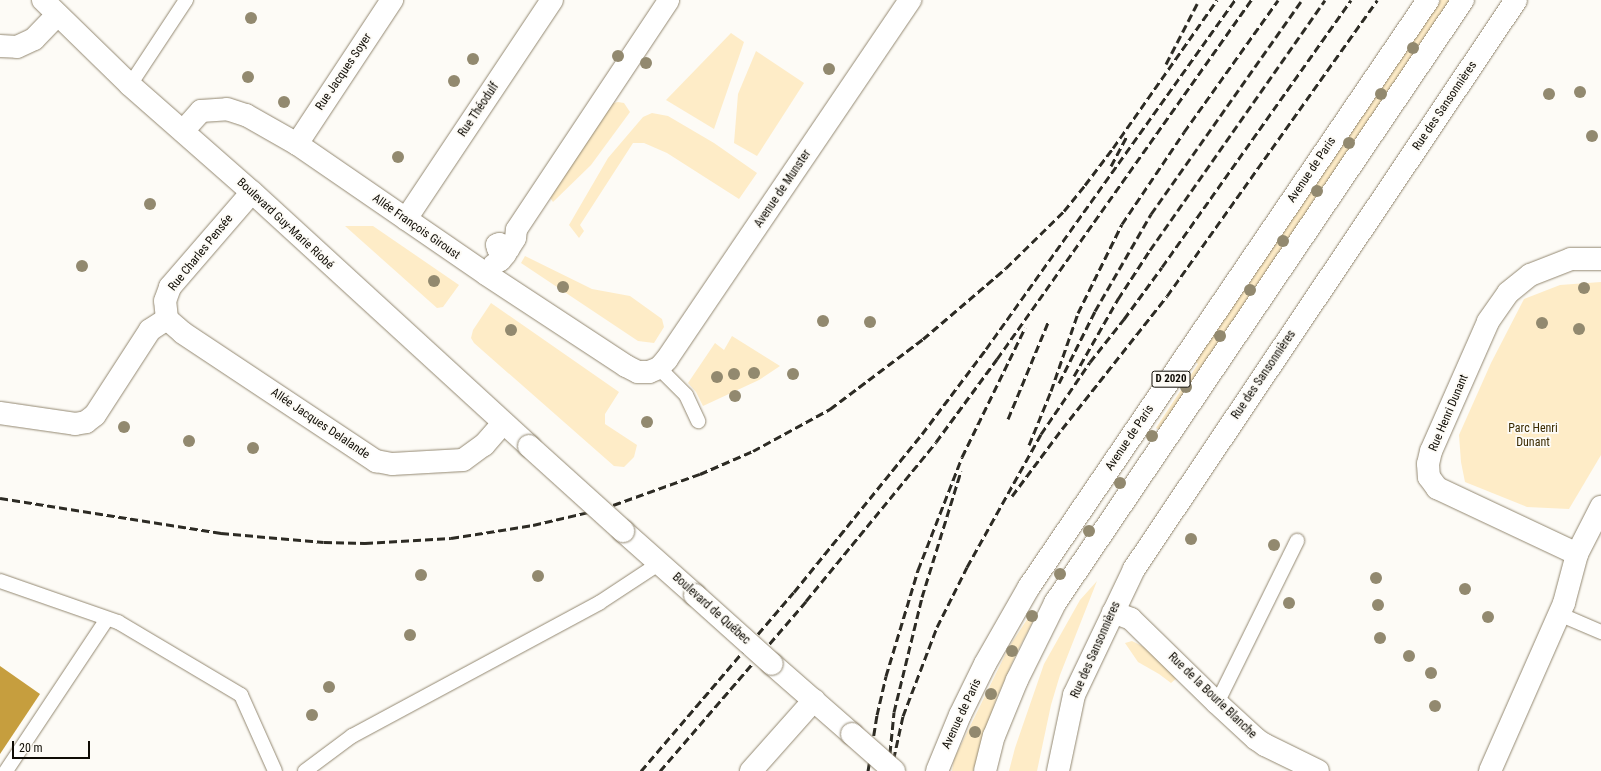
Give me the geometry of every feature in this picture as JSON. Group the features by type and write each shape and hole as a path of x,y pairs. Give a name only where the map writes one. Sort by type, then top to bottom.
{"street":[{"name":"Rue Jacques Soyer","path":"297,144 392,0"},
{"name":"Rue Théodulf","path":"406,219 552,0"},
{"path":"493,264 500,260 505,254 497,248 496,244 499,243 508,249 515,238 516,229 548,178 668,0"},
{"name":"Avenue de Munster","path":"654,370 667,359 756,230 910,0"},
{"name":"Avenue de Paris","path":"937,771 960,715 985,664 1029,586 1428,0"},
{"name":"D 2020","path":"985,771 994,736 1017,680 1055,603 1463,0"},
{"name":"Rue des Sansonnières","path":"1058,771 1074,695 1134,569 1516,0"},
{"name":"Boulevard Guy-Marie Riobé","path":"50,7 130,85 252,192 529,446"},
{"path":"0,46 17,47 34,39 50,7"},
{"name":"Allée François Giroust","path":"183,130 201,111 227,109 246,115 297,144 486,274 626,366 638,372 654,370"},
{"name":"Rue Charles Pensée","path":"166,319 165,301 170,287 252,192"},
{"name":"Rue Henri Dunant","path":"1577,554 1437,488 1429,477 1428,464 1431,451 1488,322 1508,293 1530,275 1571,259 1601,259"},
{"path":"0,413 75,424 86,422 95,415 150,330 166,319"},
{"name":"Allée Jacques Delalande","path":"166,319 183,333 376,461 392,464 463,460 484,445 503,423"},
{"name":"Boulevard de Québec","path":"529,446 772,664 894,771"},
{"path":"1490,771 1559,614 1577,554 1601,507"},
{"name":"Rue de la Bourie Blanche","path":"1113,612 1131,619 1217,703 1265,745 1318,771"},
{"path":"751,771 814,700"}],"lane":[{"path":"130,85 186,0"},
{"path":"654,370 686,395 698,421"},
{"path":"1217,703 1298,541"},
{"path":"305,771 352,736 599,603 660,563"},
{"path":"0,581 118,622 242,695 275,771"},
{"path":"1559,614 1601,632"},
{"path":"6,771 107,619"}],"green space":[{"path":"1440,0 1452,0 1160,430 1156,428 1198,364 1195,361"},
{"path":"731,33 744,42 714,129 666,100"},
{"path":"756,51 804,83 757,156 734,143 738,94"},
{"path":"618,102 624,103 630,112 591,165 553,202 549,196 605,105"},
{"path":"652,113 668,116 714,143 757,173 739,199 667,153 644,143 633,143 580,225 584,231 579,238 569,225 608,158 643,117"},
{"path":"345,226 373,226 459,285 443,307 437,308"},
{"path":"525,256 592,289 630,296 662,319 664,327 654,343 638,341 521,263"},
{"name":"Parc Henri Dunant","path":"1601,282 1601,455 1569,509 1527,507 1465,482 1461,462 1459,435 1491,363 1524,299 1560,285"},
{"path":"491,303 619,392 605,414 605,424 637,445 634,457 624,467 614,466 474,343 471,338 473,330"},
{"path":"732,336 780,366 759,380 703,406 696,392 688,383 715,343 724,350"},
{"path":"1097,581 1060,675 1051,705 1037,771 1009,771 1015,748 1044,664 1080,600"},
{"path":"1032,612 1036,615 1015,656 995,702 973,771 952,771 954,759 1009,647"},
{"path":"1132,641 1150,650 1178,677 1171,683 1138,662 1125,643"}],"shaded area":[{"path":"0,666 40,694 0,754"}],"railway":[{"path":"1166,64 1199,0"},
{"path":"0,498 221,533 324,542 365,543 451,538 533,525 602,509 700,474 753,451 830,409 923,339 1006,268 1064,211 1085,185 1113,148 1217,0"},
{"path":"641,771 794,592 922,434 986,349 1235,0"},
{"path":"660,771 806,601 936,442 997,359 1251,0"},
{"path":"1029,445 1051,391 1078,313 1122,224 1184,132 1278,0"},
{"path":"1059,383 1095,311 1151,214 1302,0"},
{"path":"1074,376 1118,299 1150,250 1325,0"},
{"path":"891,771 903,716 937,627 967,567 1041,434 1090,362 1162,267 1351,0"},
{"path":"1012,496 1062,429 1167,296 1377,0"},
{"path":"1111,166 1127,136"},
{"path":"1008,419 1049,320"},
{"path":"868,771 877,715 886,676 918,570 962,457 1025,328"},
{"path":"890,753 894,712 922,597 961,471"}]}
